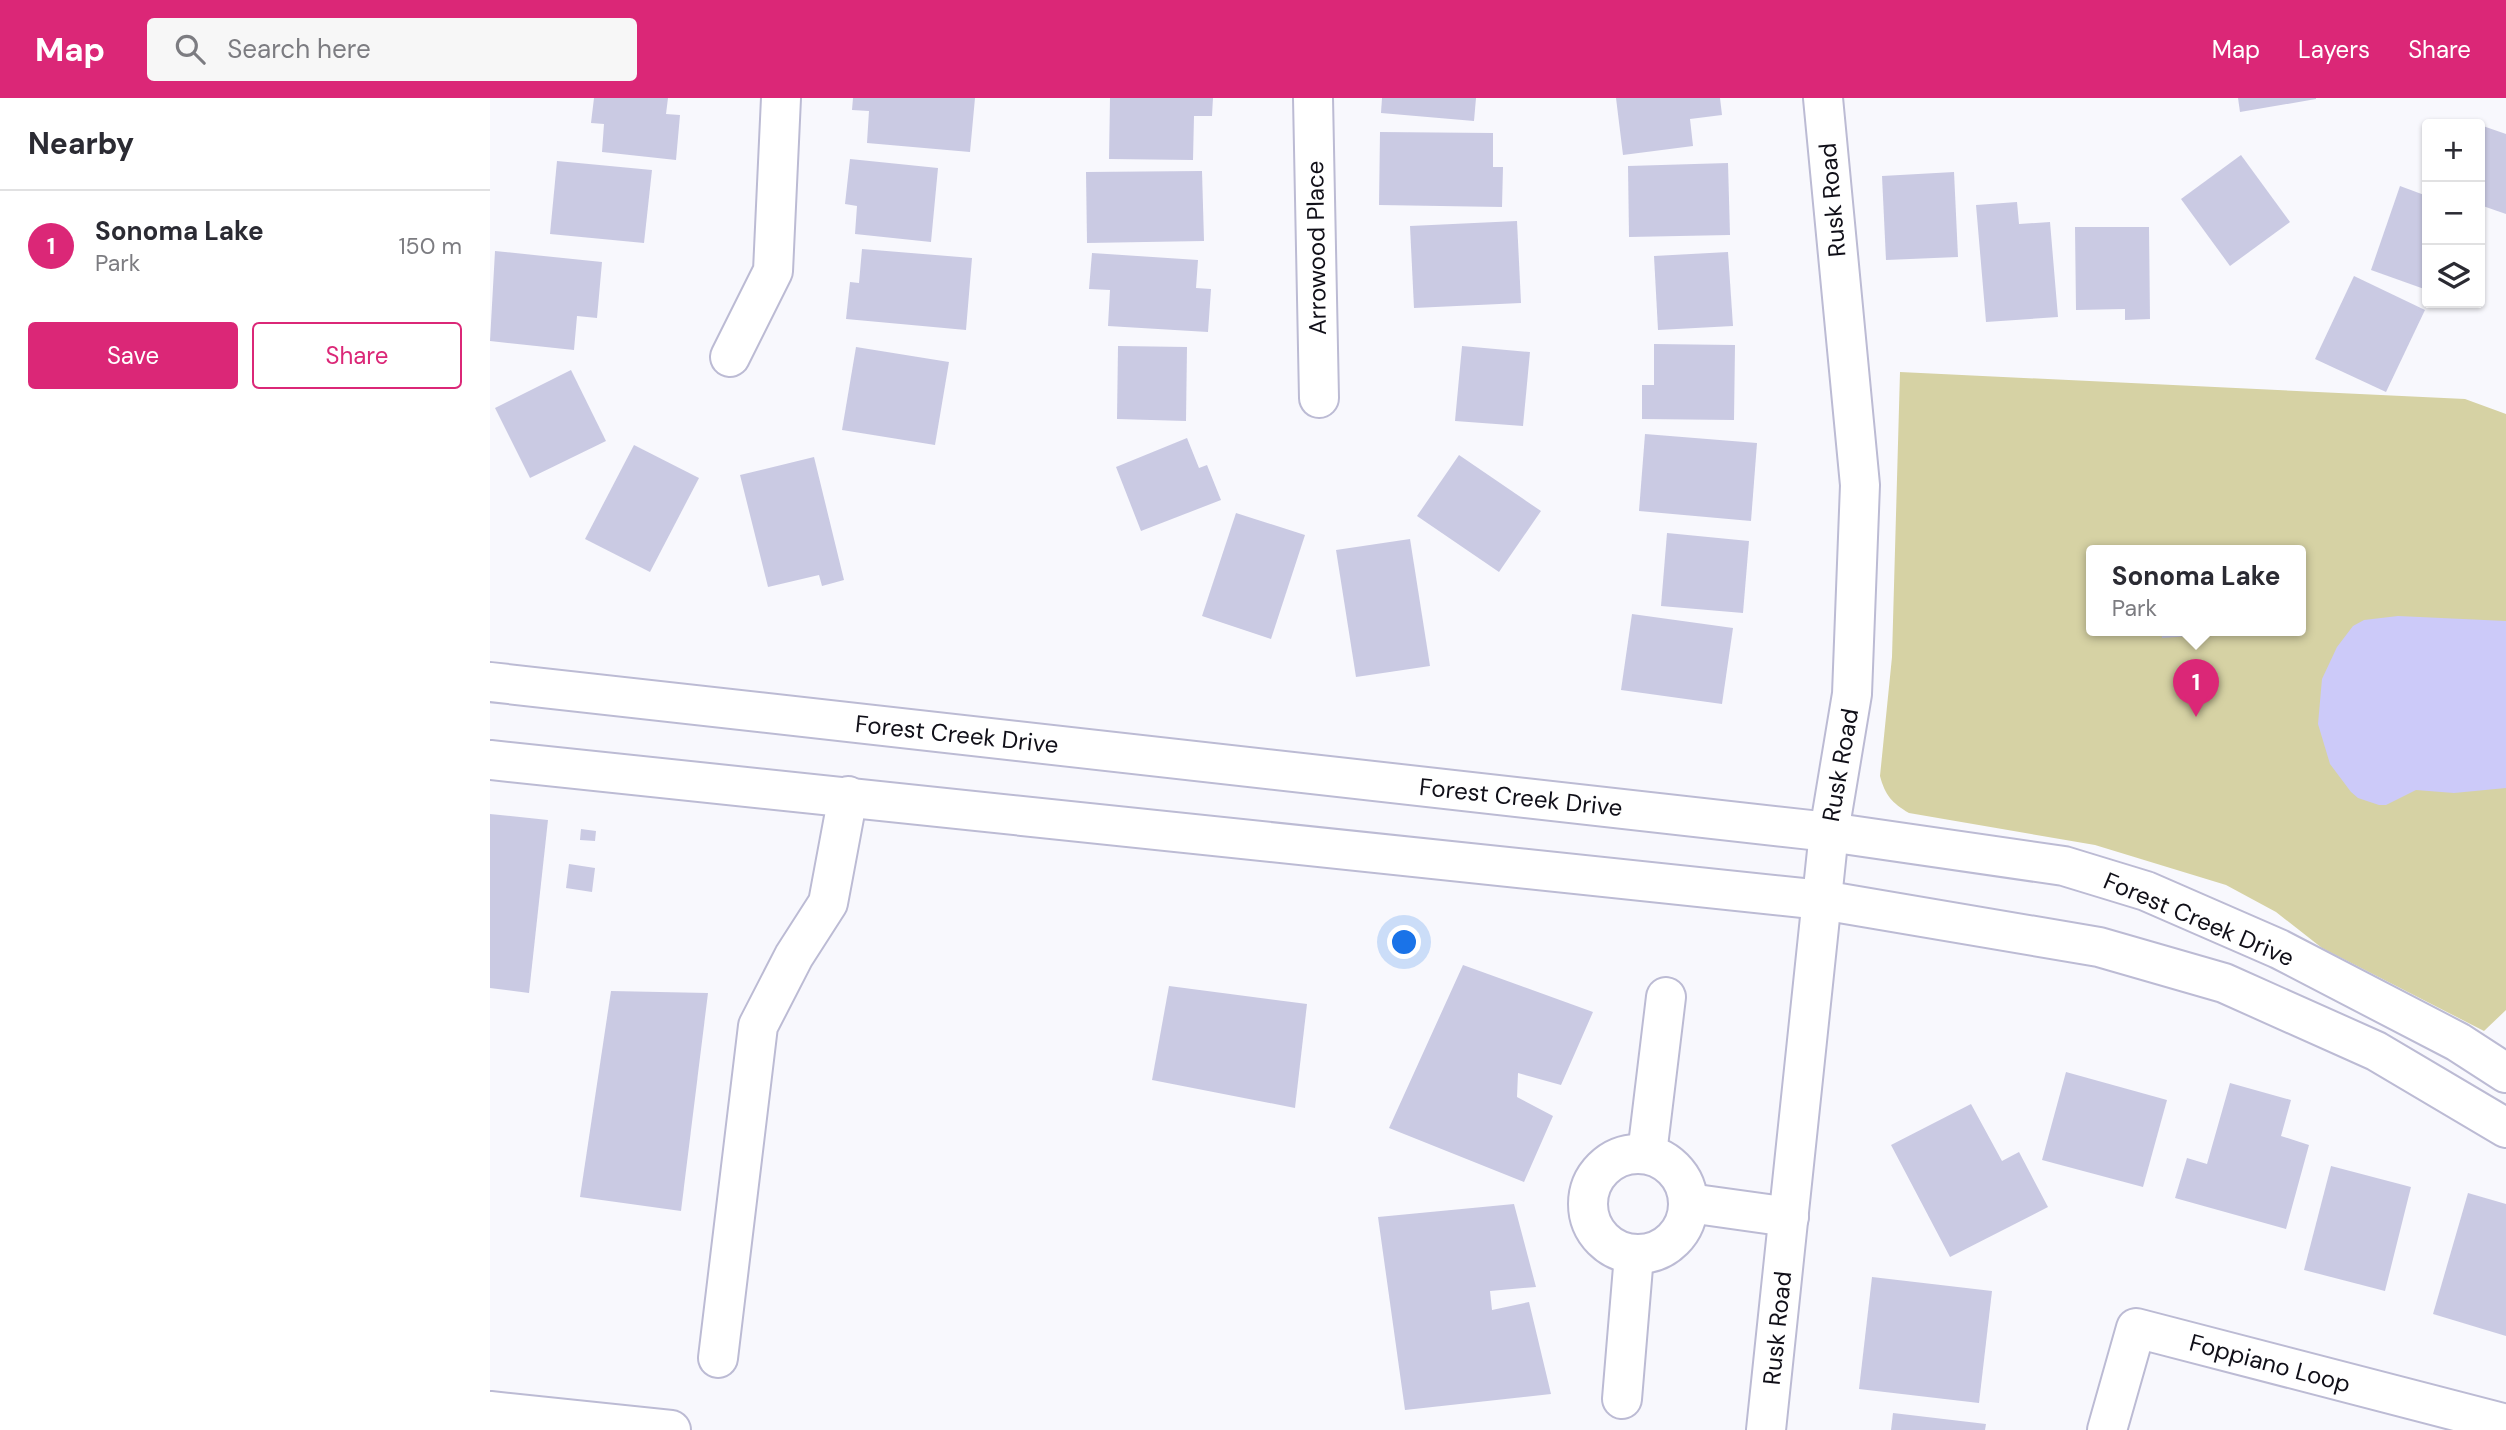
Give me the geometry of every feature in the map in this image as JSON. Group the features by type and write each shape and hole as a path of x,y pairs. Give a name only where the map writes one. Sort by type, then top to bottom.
{"street":[{"path":"730,357 773,271 781,98"},
{"name":"Arrowood Place","path":"1313,98 1319,398"},
{"name":"Rusk Road","path":"1766,1430 1829,832 1852,694 1860,485 1823,98"},
{"name":"Forest Creek Drive","path":"490,682 1829,832 2064,866 2146,891 2279,949 2458,1042 2506,1073"},
{"name":"Forest Creek Drive","path":"490,760 1822,900 2099,947 2224,983 2376,1051 2506,1128"},
{"path":"718,1358 758,1026 794,956 828,903 848,796"},
{"path":"1647,1154 1666,996"},
{"path":"1630,1154 1647,1154 1677,1171 1689,1202 1686,1220 1672,1240 1651,1254 1634,1255 1618,1251 1604,1242 1594,1230 1588,1214 1587,1198 1601,1169 1630,1154"},
{"path":"1689,1202 1788,1217"},
{"path":"1622,1399 1634,1255"},
{"name":"Foppiano Loop","path":"2107,1430 2136,1328 2506,1424"},
{"path":"490,1411 671,1430"}],"shaded area":[{"path":"1900,372 2465,399 2506,414 2506,1010 2484,1031 2322,948 2276,912 2226,885 2095,845 1909,813 1890,798 1880,776 1892,657"}],"water":[{"path":"2398,616 2506,621 2506,788 2454,793 2416,790 2386,805 2379,805 2358,798 2330,764 2318,724 2322,679 2337,647 2353,626 2364,620"}],"building":[{"path":"594,98 668,98 666,114 680,115 676,160 602,152 604,124 591,123"},
{"path":"853,98 975,98 970,152 867,143 869,111 852,110"},
{"path":"1110,98 1213,98 1212,116 1194,116 1193,160 1109,159"},
{"path":"1382,98 1476,98 1474,121 1381,113"},
{"path":"1616,98 1720,98 1722,115 1690,119 1693,146 1623,155"},
{"path":"2238,98 2316,98 2316,99 2240,112"},
{"path":"2485,127 2506,134 2506,214 2485,207"},
{"path":"1380,132 1493,133 1493,167 1503,167 1502,207 1379,205"},
{"path":"2241,155 2290,222 2230,266 2181,199"},
{"path":"850,159 938,168 931,242 855,234 857,206 845,204"},
{"path":"557,161 652,170 644,243 550,234"},
{"path":"1728,163 1730,235 1629,237 1628,166"},
{"path":"1202,171 1204,241 1087,243 1086,172"},
{"path":"1954,172 1958,257 1886,260 1882,176"},
{"path":"2400,186 2422,194 2422,288 2371,270"},
{"path":"2017,202 2019,224 2050,222 2058,317 1986,322 1976,205"},
{"path":"1517,221 1521,303 1414,308 1410,226"},
{"path":"2075,227 2149,227 2150,319 2125,320 2125,309 2076,310"},
{"path":"862,249 972,258 966,330 846,319 850,282 859,283"},
{"path":"495,251 602,262 597,318 577,316 574,350 490,341"},
{"path":"1728,252 1733,326 1658,330 1654,256"},
{"path":"1092,253 1198,260 1196,288 1211,289 1208,332 1108,326 1110,290 1089,289"},
{"path":"2354,276 2425,310 2386,392 2315,359"},
{"path":"1654,344 1735,345 1734,420 1642,419 1642,385 1654,385"},
{"path":"1118,346 1187,347 1186,421 1117,419"},
{"path":"1462,346 1530,352 1523,426 1455,421"},
{"path":"856,347 949,362 935,445 842,430"},
{"path":"571,370 606,441 530,478 495,408"},
{"path":"1645,434 1757,443 1751,521 1639,511"},
{"path":"1187,438 1199,468 1207,465 1221,500 1141,531 1116,467"},
{"path":"634,445 699,478 650,572 585,539"},
{"path":"1459,455 1541,511 1499,572 1417,516"},
{"path":"814,457 844,580 822,586 819,575 768,587 740,475"},
{"path":"1236,513 1305,535 1271,639 1202,616"},
{"path":"1667,533 1749,541 1743,613 1661,606"},
{"path":"1410,539 1430,666 1356,677 1336,550"},
{"path":"1632,614 1733,628 1722,704 1621,690"},
{"path":"490,814 548,820 529,993 490,988"},
{"path":"581,829 596,831 595,841 580,840"},
{"path":"569,864 595,868 592,892 566,888"},
{"path":"1463,965 1593,1012 1561,1085 1518,1073 1517,1097 1553,1116 1524,1182 1389,1128"},
{"path":"1169,986 1307,1004 1295,1108 1152,1080"},
{"path":"611,991 708,993 681,1211 580,1197"},
{"path":"2066,1072 2167,1100 2143,1187 2042,1160"},
{"path":"2230,1083 2291,1100 2281,1136 2309,1145 2286,1229 2175,1198 2187,1158 2207,1164"},
{"path":"1971,1104 2002,1161 2019,1152 2048,1207 1950,1257 1891,1145"},
{"path":"2331,1166 2411,1187 2385,1291 2304,1270"},
{"path":"2468,1193 2506,1204 2506,1336 2433,1314"},
{"path":"1514,1204 1536,1287 1490,1291 1492,1310 1529,1302 1551,1394 1405,1410 1378,1217"},
{"path":"1872,1277 1992,1291 1979,1403 1859,1389"},
{"path":"1893,1413 1986,1424 1985,1430 1891,1430"}],"place":[{"name":"Sonoma Lake","path":"2196,717"}]}
